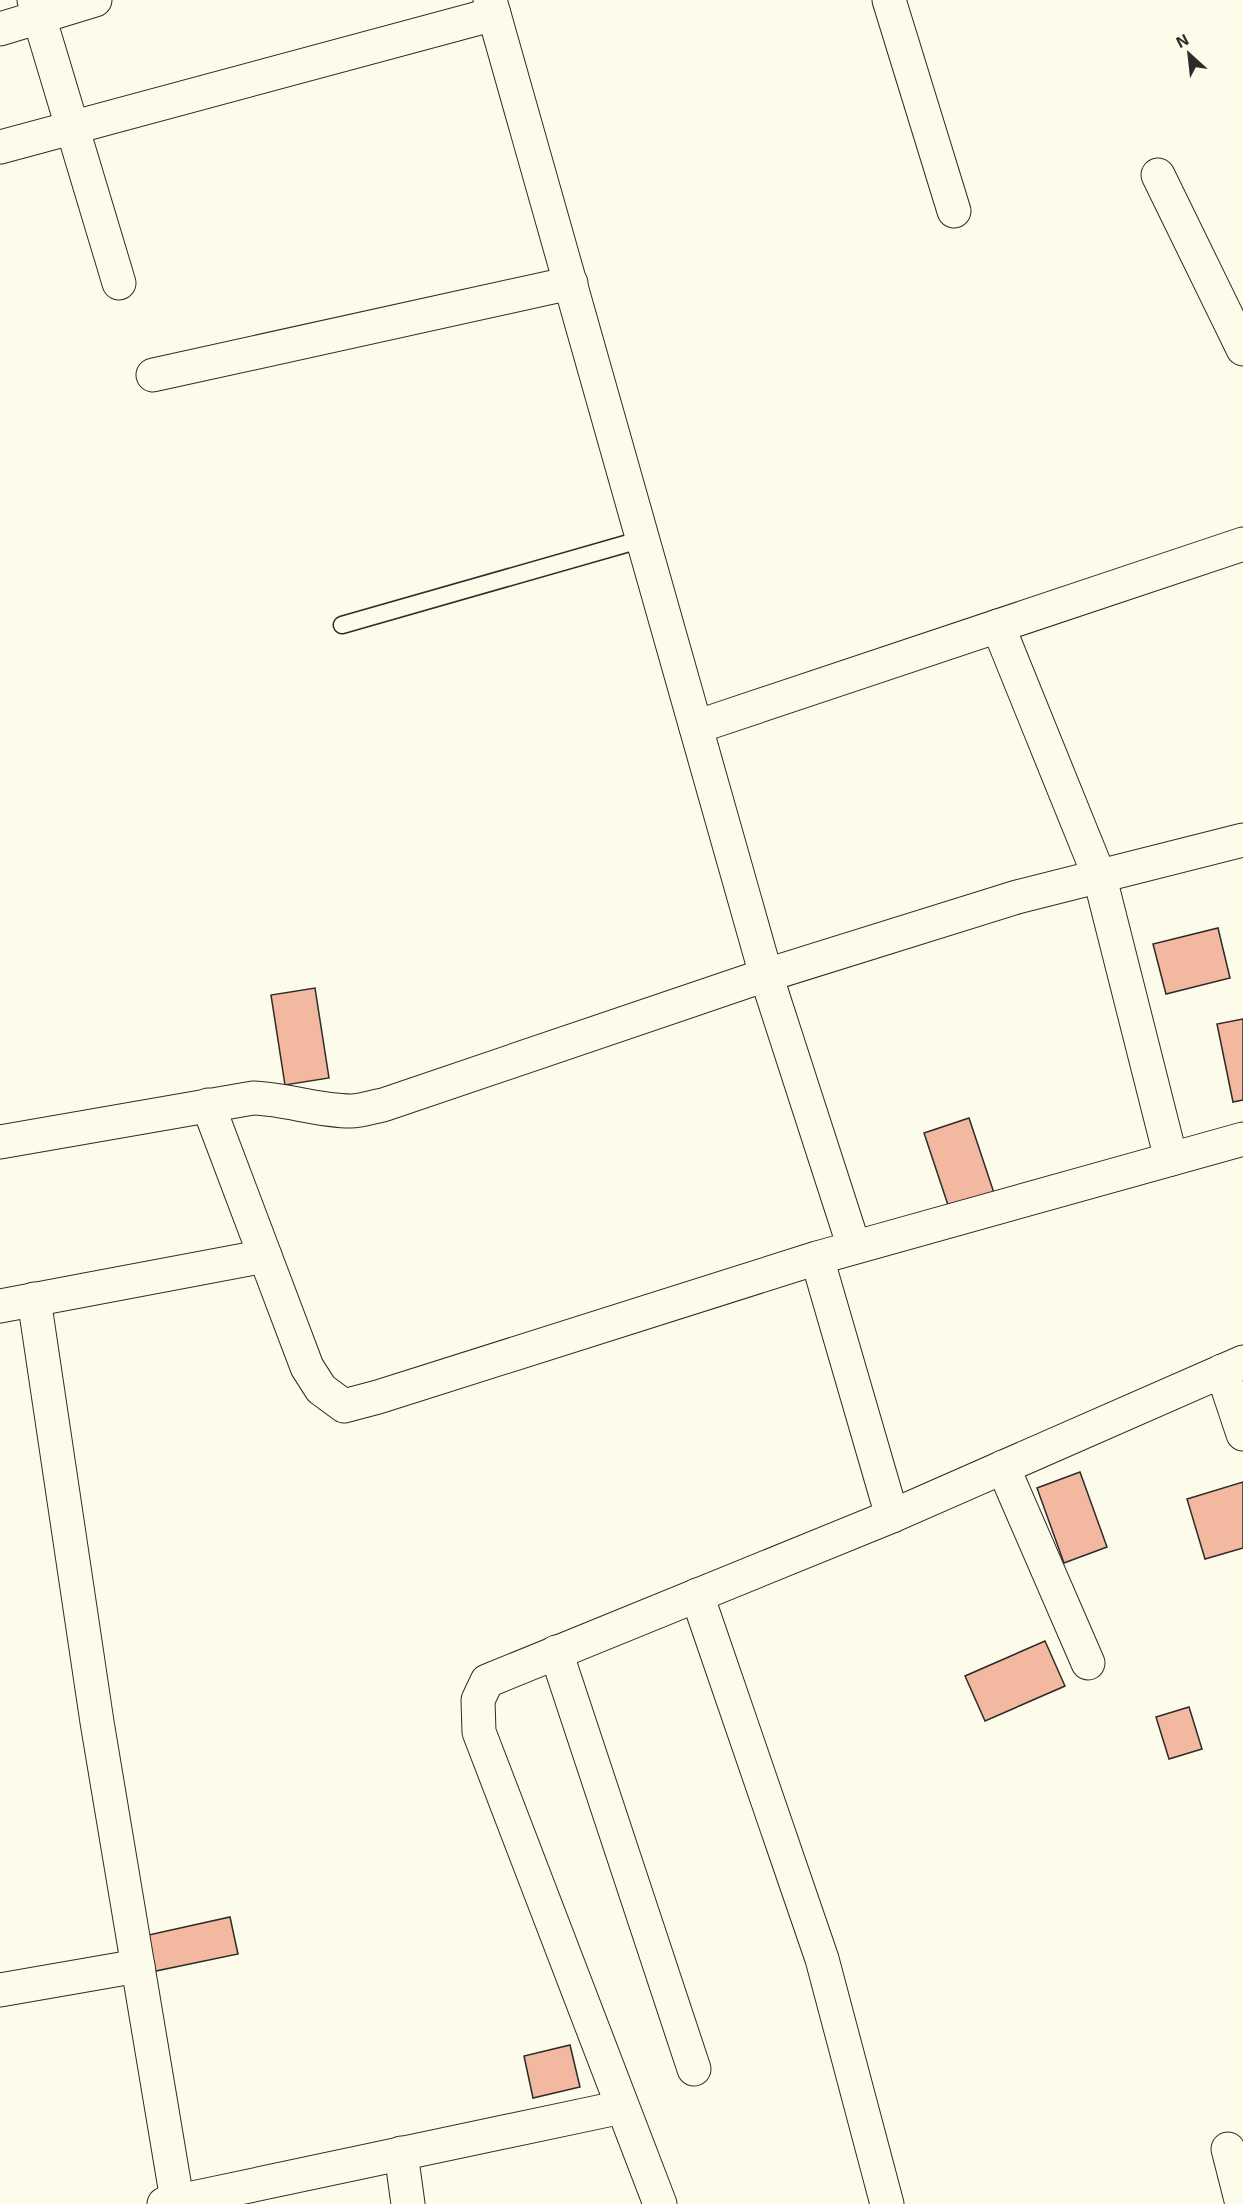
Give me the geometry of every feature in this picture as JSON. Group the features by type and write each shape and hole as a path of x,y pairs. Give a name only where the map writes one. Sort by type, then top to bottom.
{"street":[{"path":"0,29 36,8 95,0"},
{"path":"889,0 954,211"},
{"path":"0,147 492,7 766,975 854,1247"},
{"path":"36,8 119,283"},
{"path":"1158,175 1243,349"},
{"path":"153,375 571,283"},
{"path":"696,727 1243,544"},
{"path":"998,626 1100,878 1171,1159"},
{"path":"0,1142 253,1098 282,1099 324,1109 352,1111 383,1105 766,975 1017,897 1100,878 1243,840"},
{"path":"208,1105 307,1367 321,1389 344,1406 389,1394 854,1247 1243,1139"},
{"path":"0,1306 266,1256"},
{"path":"817,1258 892,1516"},
{"path":"34,1299 97,1722 138,1966 170,2202 622,2107"},
{"path":"660,2204 479,1732 478,1700 487,1681 892,1516 1233,1366 1243,1434"},
{"path":"1003,1467 1088,1663"},
{"path":"696,1595 822,1959 887,2204"},
{"path":"556,1652 694,2069"},
{"path":"0,1990 138,1966"},
{"path":"1228,2149 1242,2204"},
{"path":"401,2153 408,2204"}],"lane":[{"path":"342,625 643,539"}],"building":[{"path":"1218,928 1230,978 1166,994 1153,944"},
{"path":"315,988 329,1078 285,1085 271,995"},
{"path":"1243,1019 1243,1100 1233,1102 1217,1024"},
{"path":"969,1118 996,1199 951,1214 924,1133"},
{"path":"1080,1472 1107,1547 1064,1563 1037,1488"},
{"path":"1243,1482 1243,1548 1205,1559 1187,1499"},
{"path":"1045,1641 1065,1686 985,1721 965,1676"},
{"path":"1189,1707 1202,1749 1169,1759 1156,1717"},
{"path":"230,1917 238,1954 151,1972 144,1936"},
{"path":"570,2045 580,2087 533,2098 524,2056"}]}
